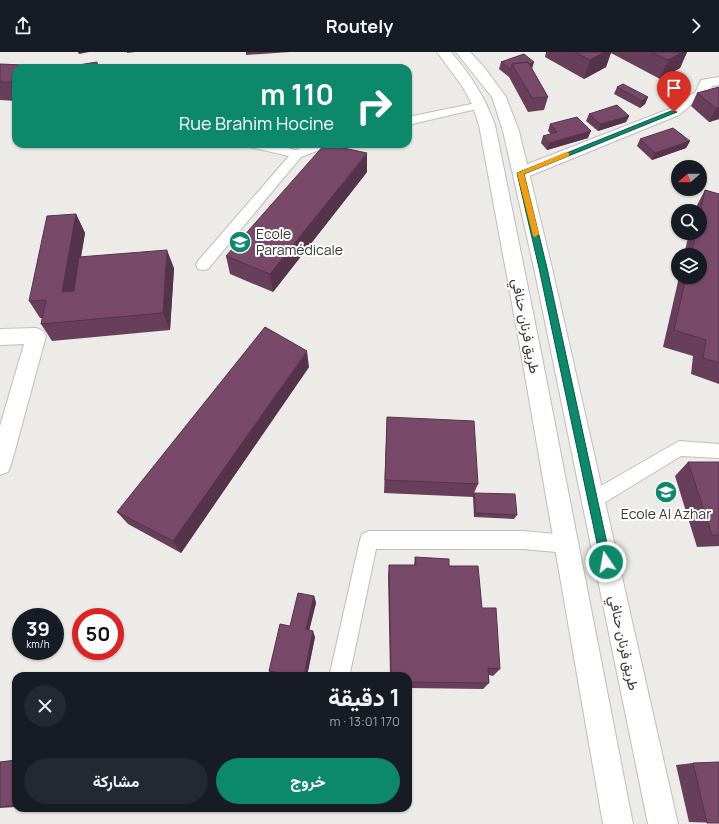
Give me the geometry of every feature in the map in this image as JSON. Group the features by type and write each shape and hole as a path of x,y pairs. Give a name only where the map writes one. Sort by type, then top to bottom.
{"main road":[{"name":"طريق فرنان حنافي","path":"444,52 470,84 481,105 487,125 567,544 618,824"},
{"name":"طريق فرنان حنافي","path":"463,52 479,70 498,97 511,131 543,268 663,824"},
{"path":"521,173 674,112 686,102 701,96 706,83 719,81"},
{"path":"0,337 36,336 0,465"}],"lane":[{"path":"412,120 481,105"},
{"path":"271,148 297,154"},
{"path":"203,264 297,154 312,148"},
{"path":"593,500 679,448 719,451"},
{"path":"340,672 369,540 523,540 567,544"}],"building":[{"path":"575,52 605,52 590,60"},
{"path":"651,52 683,52 668,60"},
{"path":"524,54 534,62 529,64 528,62 512,64 511,70 501,62"},
{"path":"97,62 97,64 84,64"},
{"path":"528,62 548,97 532,98 512,64"},
{"path":"0,64 12,65 12,81 0,82"},
{"path":"623,84 648,97 642,101 617,87"},
{"path":"719,87 719,107 716,108 697,93"},
{"path":"617,105 629,116 600,124 589,114"},
{"path":"577,117 591,131 549,143 543,136 557,132 550,124"},
{"path":"673,128 690,141 655,153 640,139"},
{"path":"321,148 344,148 367,153 270,274 226,256"},
{"path":"707,191 719,194 719,363 703,358 706,340 674,330 684,284 707,284 707,248 693,248 694,240 707,240 707,204 702,204 704,196 707,196"},
{"path":"76,214 62,292 74,291 79,257 167,250 163,313 41,324 46,300 29,301 47,216"},
{"path":"265,327 307,351 173,541 117,512"},
{"path":"387,417 474,421 478,484 385,480"},
{"path":"688,462 719,462 719,535 712,535"},
{"path":"474,493 515,494 517,515 476,513"},
{"path":"415,557 449,559 449,566 478,566 482,608 496,608 500,669 488,668 489,683 412,682 412,672 391,672 389,565 416,565"},
{"path":"298,593 314,596 306,629 313,631 305,672 269,671 280,624 290,626"},
{"path":"12,760 12,806 0,807 0,762"},
{"path":"719,762 719,823 707,823 693,763"}],"slow traffic":[{"path":"535,234 521,173 566,155"}],"place":[{"name":"Ecole Paramédicale","path":"240,242"},
{"name":"Ecole Al Azhar","path":"666,492"}],"route":[{"path":"606,562 543,268 521,173 674,112"}]}
